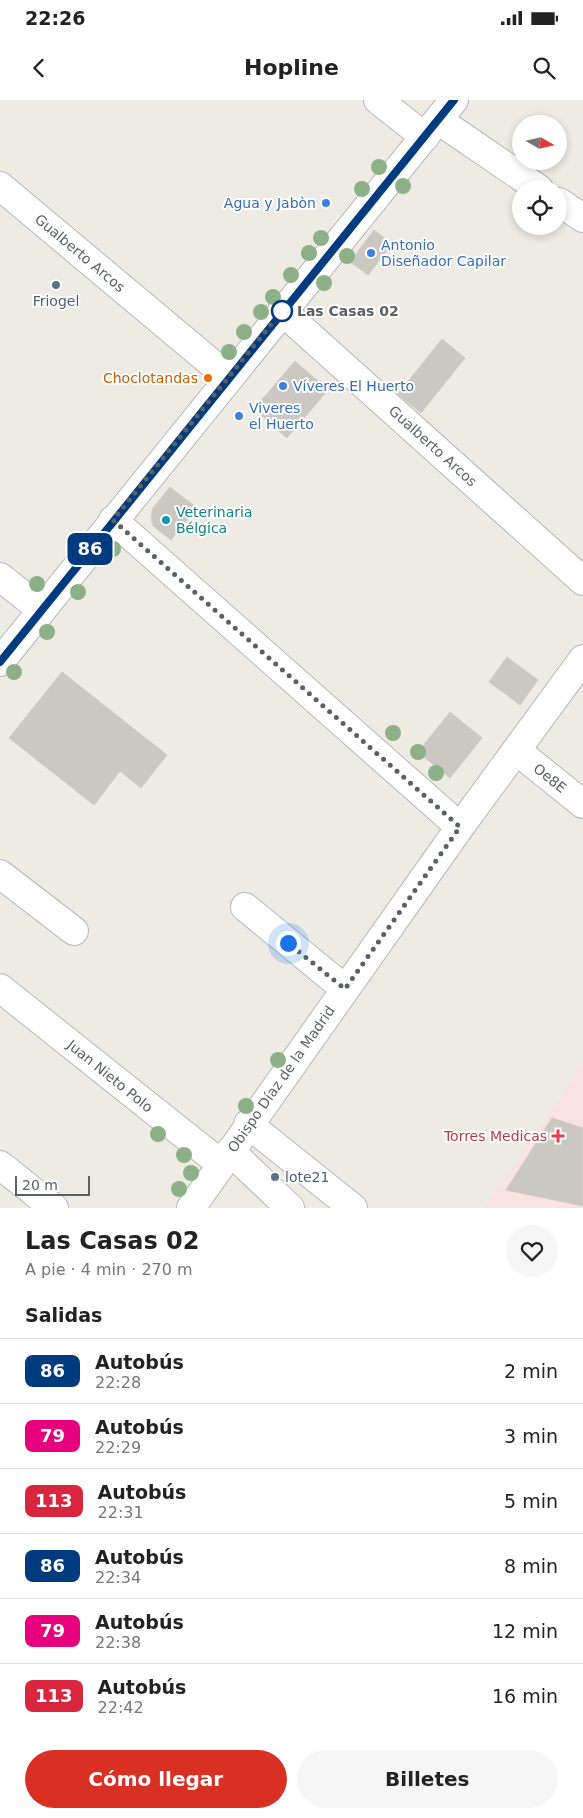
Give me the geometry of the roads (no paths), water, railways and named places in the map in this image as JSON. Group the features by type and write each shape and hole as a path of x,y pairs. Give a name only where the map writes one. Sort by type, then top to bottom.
{"street":[{"path":"378,100 439,119 526,180"},
{"path":"0,662 228,376 439,119"},
{"name":"Gualberto Arcos","path":"0,186 228,376"},
{"path":"567,207 583,218"},
{"name":"Gualberto Arcos","path":"282,311 583,581"},
{"path":"113,520 460,827"},
{"path":"0,577 42,610"},
{"name":"Obispo Díaz de la Madrid","path":"191,1208 248,1124 460,827 582,664"},
{"name":"Oe8E","path":"517,751 583,804"},
{"path":"0,874 74,931"},
{"path":"245,907 345,989"},
{"name":"Juan Nieto Polo","path":"0,988 290,1208"},
{"path":"248,1124 353,1208"},
{"path":"0,1165 54,1208"}],"place":[{"name":"Agua y Jabòn","path":"326,203"},
{"name":"Antonio Diseñador Capilar","path":"371,253"},
{"name":"Friogel","path":"56,285"},
{"name":"Las Casas 02","path":"282,311"},
{"name":"Choclotandas","path":"208,378"},
{"name":"Víveres El Huerto","path":"283,386"},
{"name":"Viveres el Huerto","path":"239,416"},
{"name":"Veterinaria Bélgica","path":"166,520"},
{"name":"Torres Medicas","path":"558,1136"},
{"name":"lote21","path":"275,1177"}]}
